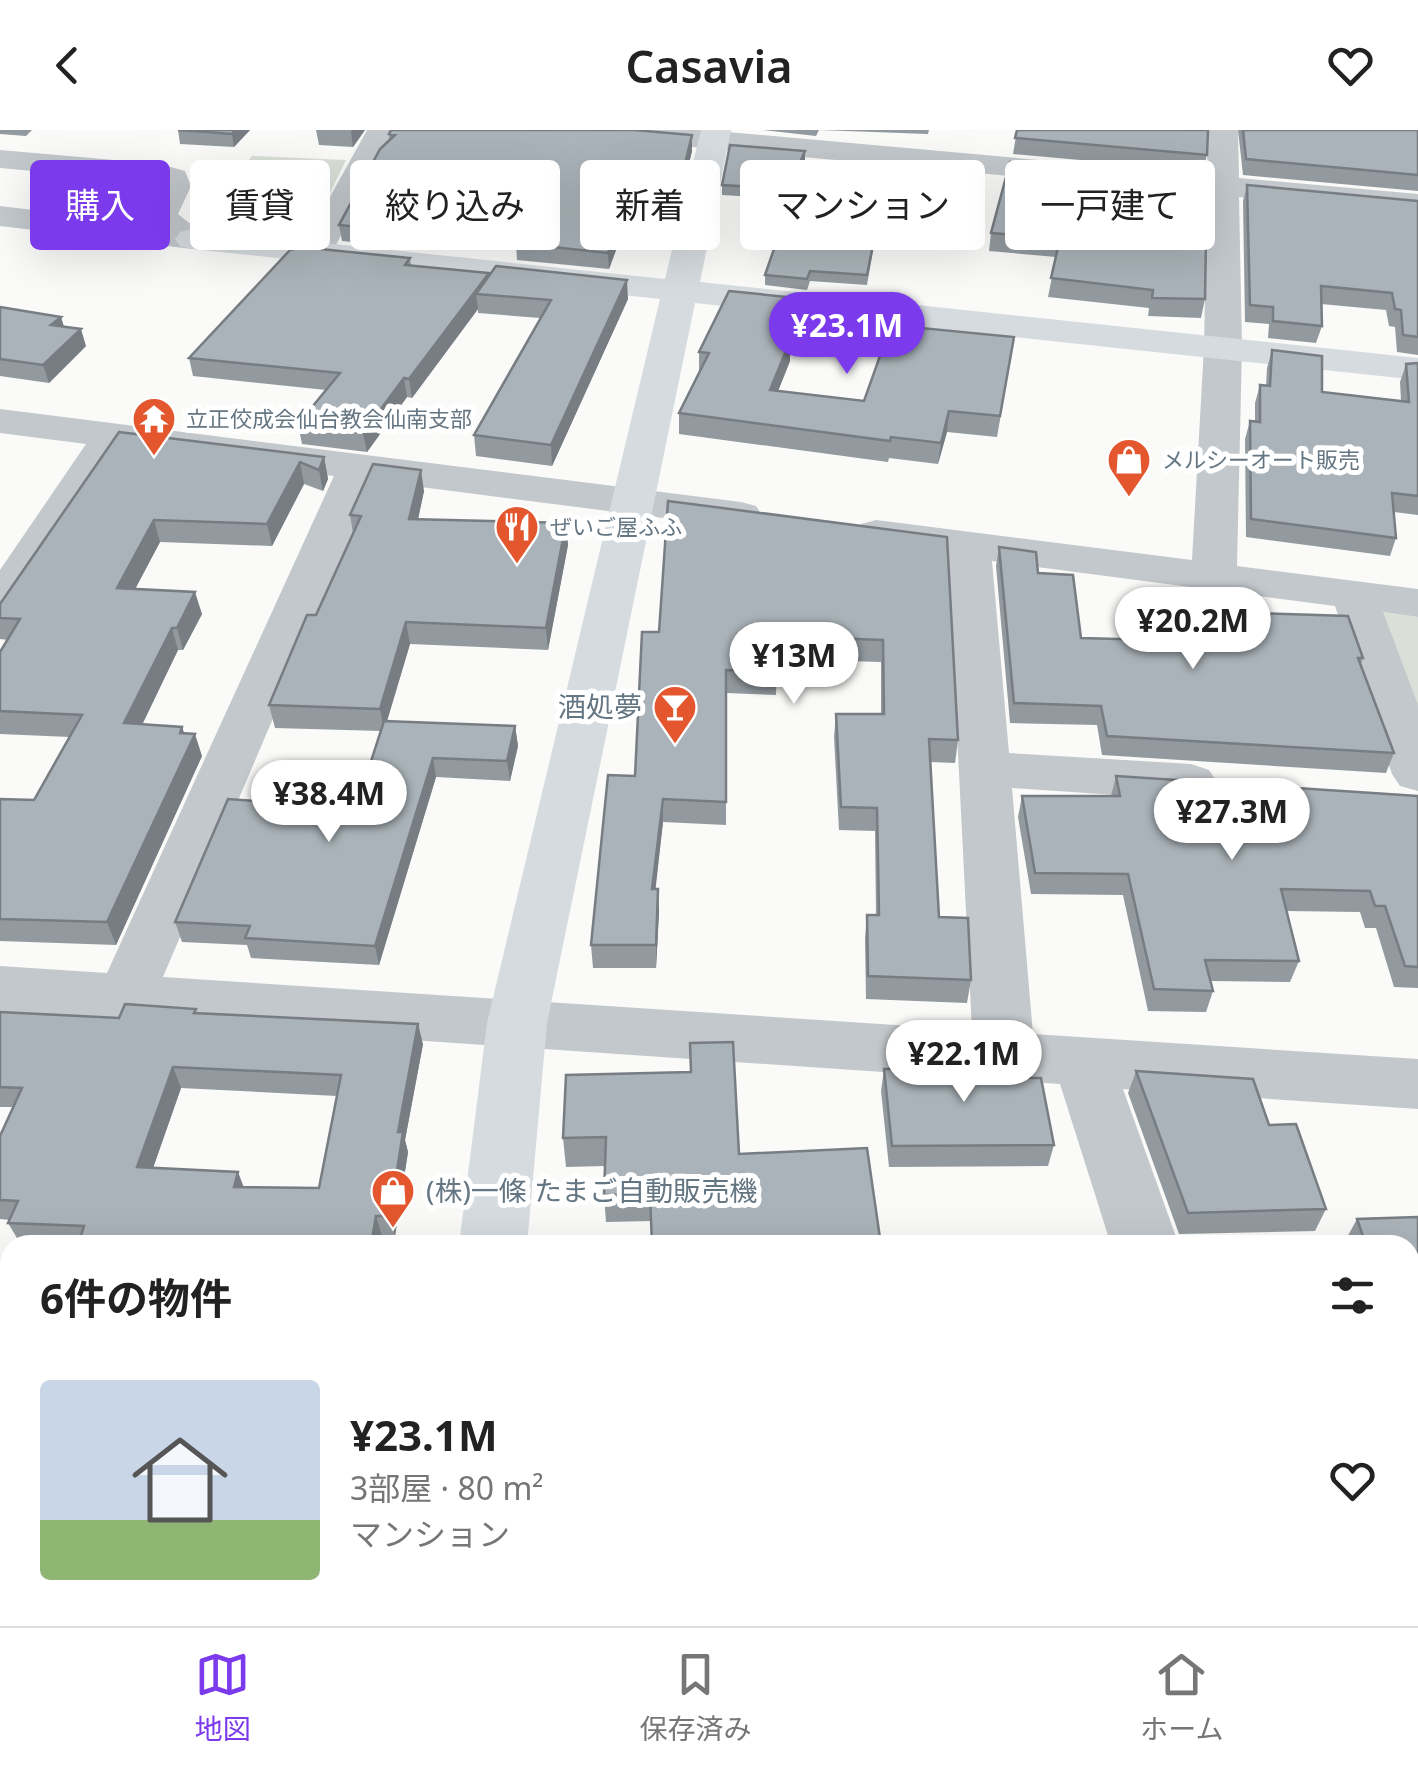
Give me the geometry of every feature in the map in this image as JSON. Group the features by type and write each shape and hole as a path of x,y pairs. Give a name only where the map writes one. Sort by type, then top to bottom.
{"street":[{"path":"317,251 382,130"},
{"path":"605,130 949,145 1223,186 1418,204"},
{"path":"1214,576 1223,348 1224,130"},
{"path":"494,1235 517,1023 715,135"},
{"path":"24,150 86,160"},
{"path":"0,216 30,220"},
{"path":"0,224 30,226"},
{"path":"307,250 1418,370"},
{"path":"0,421 772,519"},
{"path":"0,604 112,436"},
{"path":"125,998 359,468"},
{"path":"831,527 1418,604"},
{"path":"969,545 1004,1054"},
{"path":"1354,595 1405,788"},
{"path":"984,769 1241,785"},
{"path":"0,989 1418,1084"},
{"path":"1084,1062 1142,1235"}],"shaded area":[{"path":"252,156 346,160 330,193 330,160 249,160"},
{"path":"1375,611 1418,617 1418,737"}],"building":[{"path":"178,130 235,130 232,134"},
{"path":"391,130 634,130 692,135 686,160 580,160 580,250 560,248 560,160 374,160 395,135 389,134"},
{"path":"1017,130 1208,130 1207,155 1015,138"},
{"path":"1243,130 1418,130 1418,175 1246,159"},
{"path":"730,145 805,151 801,160 740,160 740,186 722,185"},
{"path":"1005,181 1005,234 991,233"},
{"path":"1247,185 1418,201 1418,337 1403,335 1401,310 1395,309 1392,293 1321,286 1322,326 1273,321 1273,307 1250,305"},
{"path":"350,205 350,226 339,225"},
{"path":"290,250 410,258 405,265 489,273 363,433 298,424 340,373 189,358"},
{"path":"774,250 872,250 867,275 810,271 807,279 765,275"},
{"path":"1057,250 1206,250 1205,299 1152,298 1153,290 1051,278"},
{"path":"496,266 627,280 551,445 474,435 551,300 476,294"},
{"path":"729,291 797,298 781,340 790,341 770,390 864,401 891,325 1014,337 1000,416 949,411 941,443 891,437 890,441 679,413 709,353 699,352"},
{"path":"0,307 61,317 51,325 81,329 43,365 0,359"},
{"path":"1272,350 1322,356 1322,392 1409,402 1406,364 1418,363 1418,496 1392,493 1396,538 1251,519 1250,421 1260,422 1260,385 1270,386"},
{"path":"119,432 324,457 319,470 300,462 267,524 154,520 117,588 195,592 177,628 172,628 124,723 182,727 180,733 195,734 107,922 0,919 0,799 34,800 82,715 0,711 0,652 20,619 0,618 0,604"},
{"path":"373,464 421,470 409,519 566,523 546,628 406,622 380,709 269,705 307,615 316,615 361,516 350,515"},
{"path":"668,501 947,537 958,740 929,739 939,917 968,918 971,980 868,976 867,915 879,915 877,808 841,807 836,714 884,714 883,640 778,636 777,672 726,670 726,802 663,799 652,889 658,889 656,945 591,945 608,775 635,776 642,632 659,632"},
{"path":"999,547 1036,552 1038,573 1073,575 1081,638 1193,641 1185,611 1348,616 1363,658 1358,658 1394,753 1107,736 1101,706 1014,703"},
{"path":"384,721 515,726 507,761 433,758 375,946 245,938 250,926 175,922 228,799 356,808"},
{"path":"1116,776 1418,796 1418,967 1405,966 1385,906 1375,906 1370,891 1281,889 1299,961 1205,960 1213,991 1154,989 1128,874 1035,873 1022,796 1120,796"},
{"path":"125,1004 196,1009 194,1013 418,1024 398,1132 403,1132 390,1216 376,1216 373,1235 81,1235 84,1226 8,1223 18,1201 0,1200 0,1136 22,1088 0,1087 0,1012 119,1018","holes":["173,1067 341,1075 319,1188 234,1187 238,1172 137,1167"]},
{"path":"733,1042 739,1154 867,1148 880,1235 652,1235 650,1194 604,1195 606,1137 563,1138 566,1075 691,1072 690,1043"},
{"path":"893,1059 1006,1062 1009,1078 1041,1078 1054,1145 892,1146 884,1069 894,1069"},
{"path":"1136,1071 1253,1079 1269,1125 1296,1124 1326,1209 1188,1213"},
{"path":"1418,1217 1418,1235 1363,1235 1357,1219"}],"place":[{"name":"立正佼成会仙台教会仙南支部","path":"154,457"},
{"name":"メルシーオート販売","path":"1129,498"},
{"name":"ぜいご屋ふふ","path":"517,565"},
{"name":"酒処夢","path":"675,745"},
{"name":"(株)一條 たまご自動販売機","path":"393,1229"}]}
